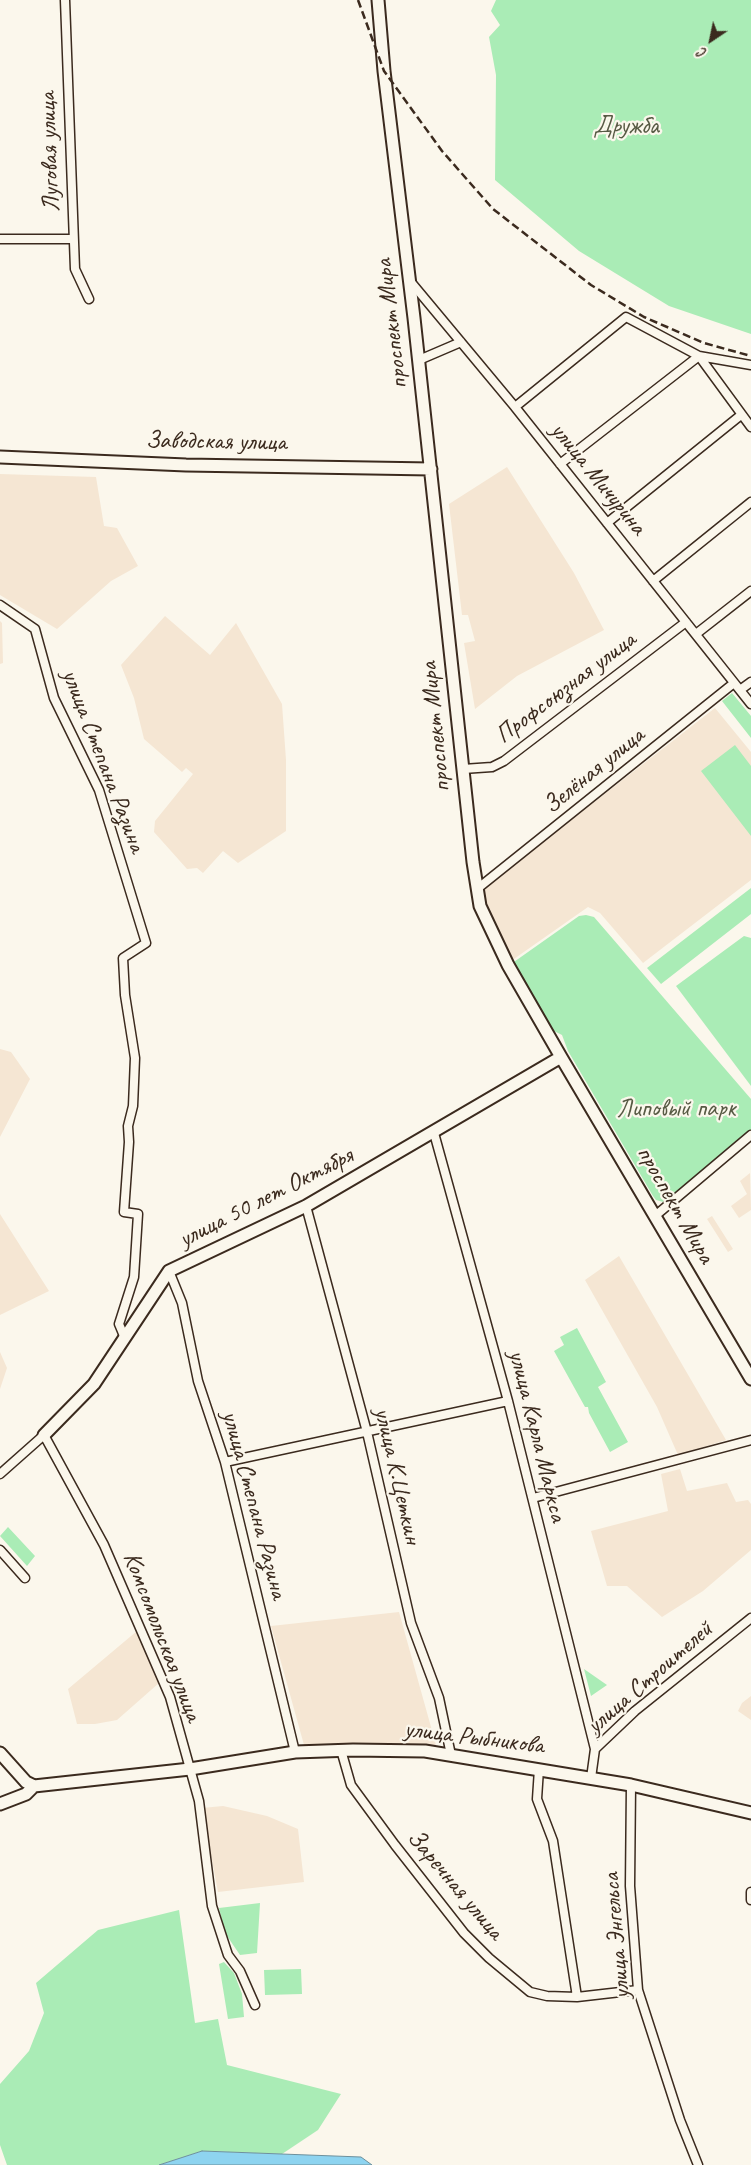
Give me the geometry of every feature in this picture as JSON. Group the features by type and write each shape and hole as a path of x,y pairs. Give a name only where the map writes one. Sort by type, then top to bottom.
{"street":[{"name":"Луговая улица","path":"65,0 75,269 89,299"},
{"name":"проспект Мира","path":"378,0 384,71 419,360 477,889 488,927 560,1057 751,1379"},
{"path":"0,239 73,239"},
{"name":"улица Мичурина","path":"410,281 515,407 751,704"},
{"path":"515,407 626,317 699,356 751,365"},
{"path":"419,360 461,342"},
{"path":"699,356 751,427"},
{"path":"560,464 699,356"},
{"path":"607,523 742,415"},
{"name":"Заводская улица","path":"0,457 186,465 431,468"},
{"path":"653,581 751,502"},
{"path":"696,634 751,591"},
{"name":"улица Степана Разина","path":"0,605 35,629 54,698 99,790 146,943 123,958 125,994 135,1058 133,1106 128,1126 129,1142 124,1212 138,1214 134,1277 118,1324 124,1336"},
{"name":"Профсоюзная улица","path":"463,770 492,767 504,761 686,622"},
{"path":"740,690 751,682"},
{"name":"Зелёная улица","path":"477,889 734,683"},
{"name":"улица 50 лет Октября","path":"44,1435 94,1384 124,1336 170,1271 199,1259 306,1206 434,1133 560,1057"},
{"name":"улица Карла Маркса","path":"434,1133 508,1401 595,1750"},
{"path":"655,1216 751,1135"},
{"name":"улица К.Цеткин","path":"306,1206 367,1432 411,1623 439,1698 451,1755"},
{"name":"улица Степана Разина","path":"170,1271 182,1303 198,1381 224,1462 295,1752"},
{"path":"224,1462 508,1401"},
{"path":"0,1474 44,1435"},
{"name":"Комсомольская улица","path":"44,1435 91,1518 128,1596 170,1697 188,1769 199,1801 212,1906 228,1955 240,1971 255,2005"},
{"path":"533,1498 751,1440"},
{"path":"0,1550 25,1578"},
{"name":"улица Строителей","path":"591,1778 595,1750 635,1711 751,1618"},
{"name":"улица Рыбникова","path":"34,1786 188,1769 295,1752 341,1750 425,1751 631,1784 751,1813"},
{"name":"Заречная улица","path":"341,1750 351,1785 464,1933 530,1992 548,1996 577,1997 638,1990"},
{"path":"0,1753 26,1782 34,1786 26,1794 0,1804"},
{"path":"539,1769 537,1799 553,1841 577,1997"},
{"name":"улица Энгельса","path":"631,1784 630,1886 638,1990 680,2120 698,2165"},
{"path":"751,1892 751,1900"}],"shaded area":[{"path":"507,467 574,573 604,630 517,676 475,709 464,643 475,641 468,615 462,615 449,504"},
{"path":"0,474 96,477 104,526 117,528 138,566 111,581 57,629 0,595"},
{"path":"165,616 210,655 236,623 282,704 286,760 286,831 238,863 223,851 203,873 197,868 187,869 154,832 155,821 193,774 186,768 182,772 144,739 134,698 121,665"},
{"path":"0,621 2,623 3,663 0,664"},
{"path":"715,708 751,752 751,880 643,963 600,913 588,907 511,961 484,907 481,890"},
{"path":"0,1049 11,1052 30,1079 0,1137"},
{"path":"750,1173 751,1210 739,1218 731,1206 747,1194 740,1181"},
{"path":"0,1214 49,1291 0,1315"},
{"path":"712,1216 733,1249 728,1252 707,1219"},
{"path":"619,1256 726,1440 678,1455 657,1407 585,1280"},
{"path":"0,1352 7,1368 0,1389"},
{"path":"680,1469 687,1491 727,1483 736,1502 748,1500 751,1504 751,1550 703,1591 662,1617 627,1586 607,1586 591,1531 668,1511 661,1474"},
{"path":"399,1612 436,1745 304,1745 271,1626"},
{"path":"137,1631 159,1683 117,1720 95,1724 77,1724 68,1689"},
{"path":"751,1696 751,1720 738,1711 742,1703"},
{"path":"223,1806 267,1816 298,1829 304,1882 218,1892 202,1808"}],"green space":[{"name":"Дружба","path":"496,0 751,0 751,334 669,306 579,251 495,180 496,75 489,37 500,25 491,11"},
{"path":"732,693 751,716 751,738 722,701"},
{"path":"735,745 751,766 751,836 701,771"},
{"path":"751,888 751,914 661,984 647,968"},
{"name":"Липовый парк","path":"579,916 594,917 751,1099 751,1131 667,1203 656,1200 653,1196 568,1051 562,1035 548,1028 511,964"},
{"path":"744,936 751,938 751,1086 676,986"},
{"path":"577,1328 606,1382 598,1387 628,1442 610,1452 589,1413 588,1407 585,1407 554,1351 564,1345 560,1337"},
{"path":"8,1527 35,1556 27,1566 0,1536"},
{"path":"584,1669 607,1685 591,1696"},
{"path":"260,1903 257,1953 240,1955 225,1933 219,1908"},
{"path":"179,1910 195,2023 218,2019 227,2065 341,2094 318,2130 282,2154 202,2151 159,2165 7,2165 0,2145 0,2084 29,2051 44,2013 36,1983 98,1930"},
{"path":"224,1962 234,1973 242,1994 244,2017 228,2019 219,1964"},
{"path":"301,1969 302,1994 265,1995 264,1970"}],"water":[{"path":"202,2151 361,2157 372,2165 159,2165"}],"railway":[{"path":"358,0 384,71 442,151 493,209 591,285 644,317 704,343 751,356"}]}
